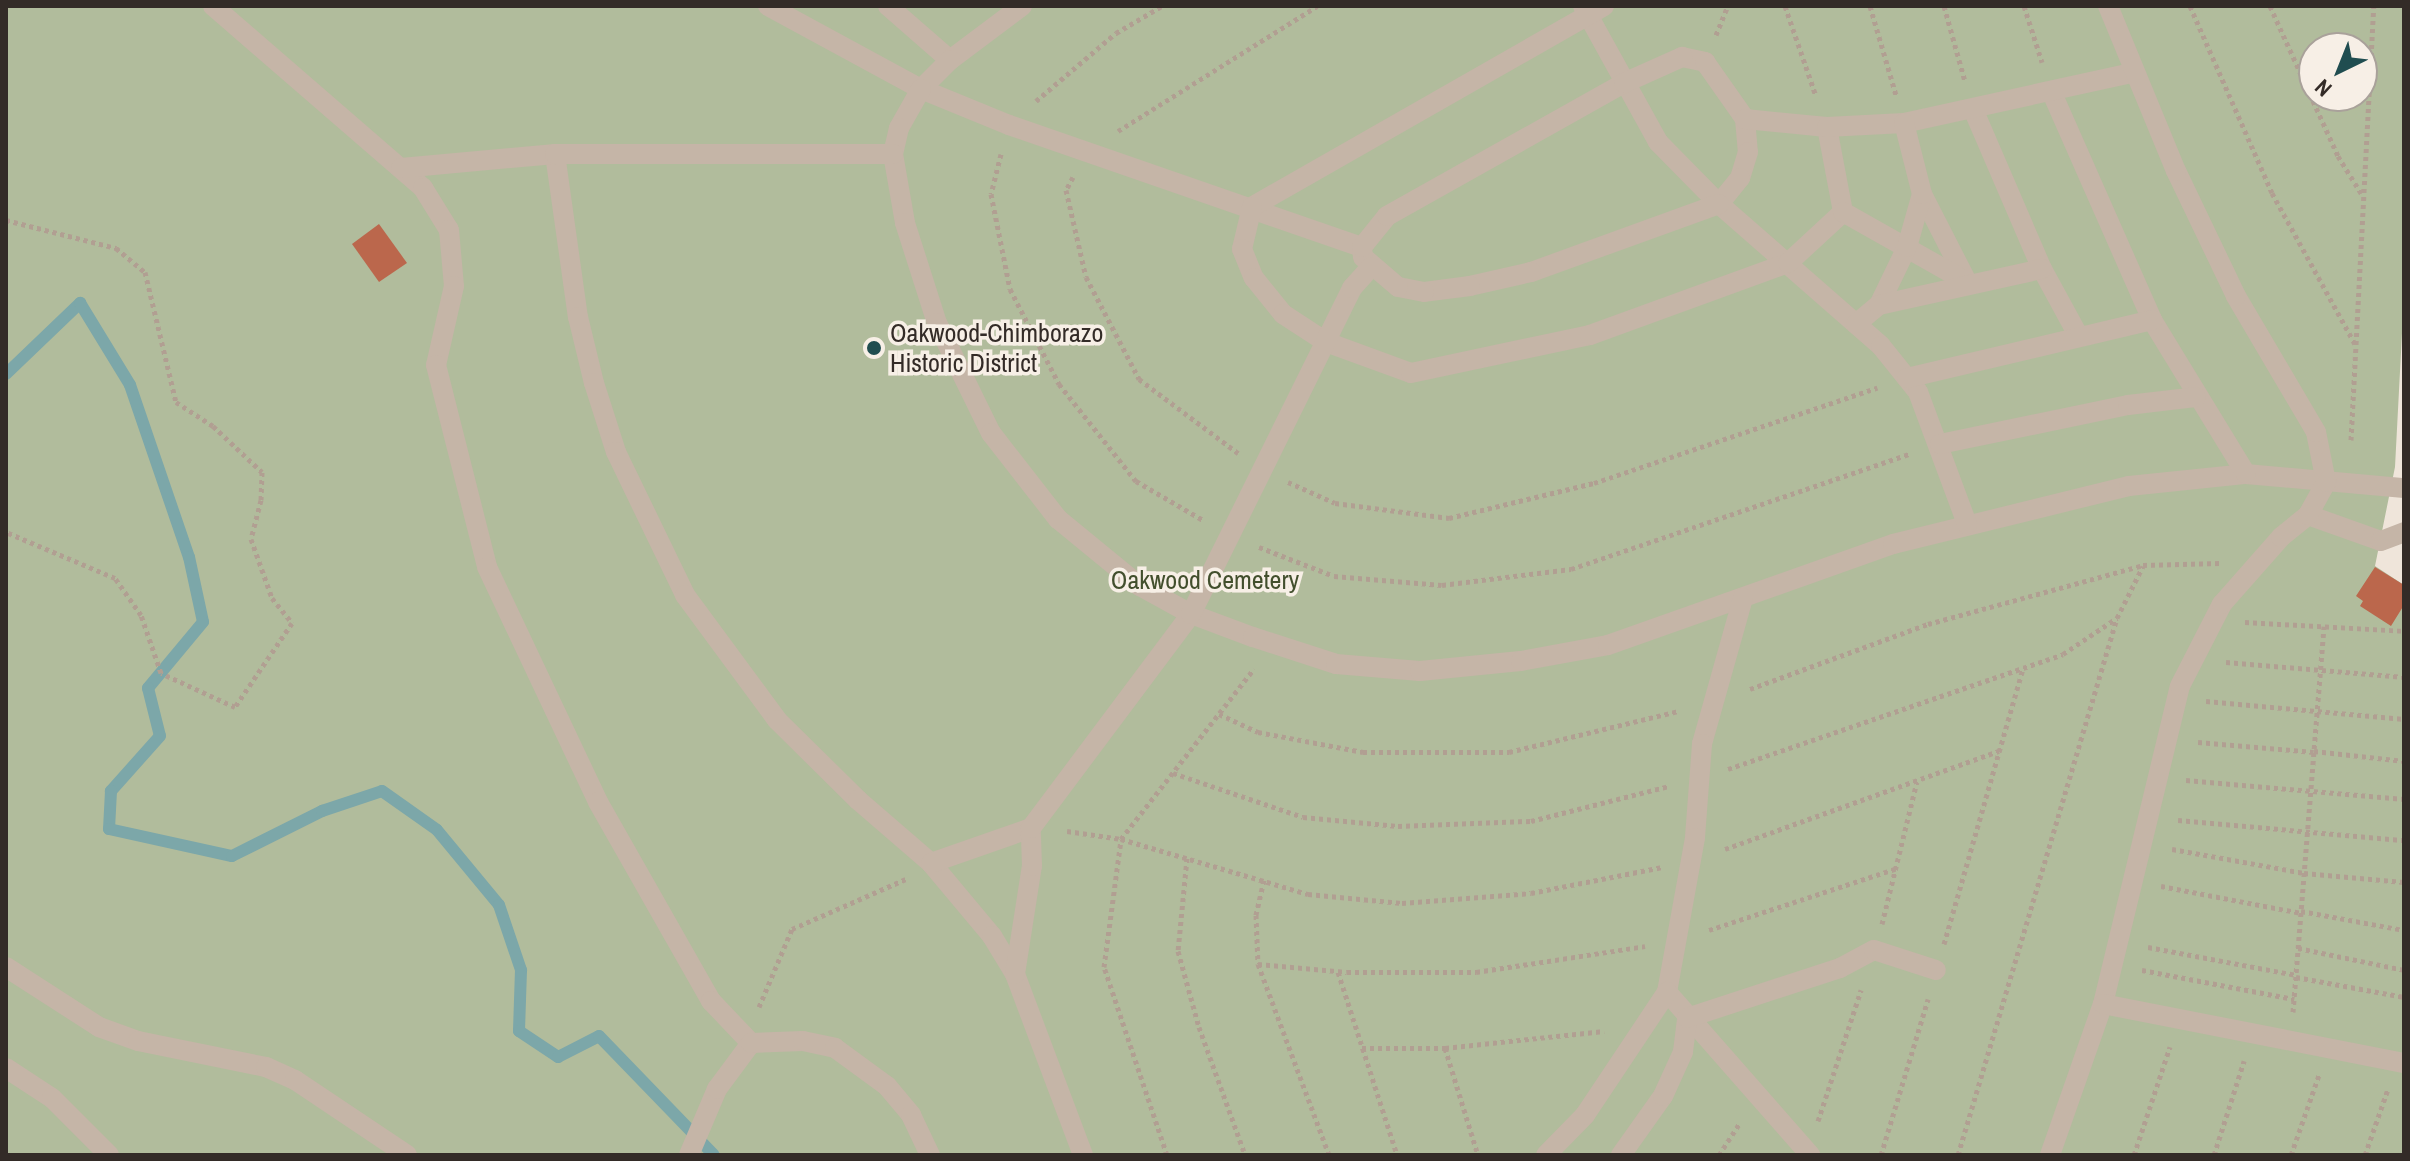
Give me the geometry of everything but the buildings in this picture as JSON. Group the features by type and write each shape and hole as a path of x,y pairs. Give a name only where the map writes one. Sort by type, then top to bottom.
{"lane":[{"path":"213,6 423,188 449,230 454,286 436,365 487,567 598,802 711,1001 751,1043 803,1041 835,1048 865,1066 911,1115 930,1155"},
{"path":"768,6 921,89 1009,125 1362,247 1371,267 1383,279 1411,290 1470,286 1531,272 1719,204 1740,178 1748,152 1745,119 1715,73 1696,59 1682,57 1624,83 1387,216 1362,247"},
{"path":"888,6 950,60"},
{"path":"1022,6 950,60 921,89 899,128 893,154 905,223 937,323 991,433 1025,482 1099,557 1191,614 1274,644 1336,664 1420,671 1608,645 1967,524 2129,486 2246,474 2404,488"},
{"path":"2050,1155 2103,1004 2180,686 2222,604 2281,537 2308,515 2326,482 2316,432 2236,296 2132,73 2108,6"},
{"path":"1843,212 1788,263 1590,335 1411,373 1326,342 1283,314 1254,278 1242,249 1252,207 1592,9 1624,83 1658,142 1719,204 1788,263 1856,324 1907,378 1940,444 1967,524"},
{"path":"1745,119 1827,127 1904,123 2132,73"},
{"path":"2052,93 2152,320 2196,397 2246,474"},
{"path":"1973,109 2042,269 2079,337"},
{"path":"1904,123 1922,194 1967,282"},
{"path":"1827,127 1843,212"},
{"path":"401,168 555,154 893,154"},
{"path":"555,154 578,317 594,383 616,452 685,595 777,720 992,936 1015,974 1083,1155"},
{"path":"1856,324 1879,305 1907,247 1922,194"},
{"path":"1843,212 1967,282"},
{"path":"926,868 1031,828 1191,614 1352,288 1371,267"},
{"path":"1879,305 1967,282 2042,269"},
{"path":"1907,378 2152,320"},
{"path":"1940,444 2128,405 2196,397"},
{"path":"2308,515 2381,541 2404,532"},
{"path":"1546,1155 1585,1115 1667,992 1691,861 1702,744 1743,598"},
{"path":"1015,974 1032,866 1031,828"},
{"path":"1687,1018 1840,968 1874,950 1936,970"},
{"path":"6,967 99,1027 138,1041 254,1064 295,1080 407,1155"},
{"path":"1667,992 1810,1155"},
{"path":"2103,1004 2401,1062"},
{"path":"1621,1155 1663,1096 1683,1052 1687,1018"},
{"path":"689,1155 706,1112 751,1043"},
{"path":"6,1068 52,1098 109,1155"}],"path":[{"path":"1162,6 1116,33 1009,125 991,194 1010,289 1059,384 1136,481 1230,535 1334,576 1442,585 1571,569 1940,444"},
{"path":"1785,6 1827,127"},
{"path":"1870,6 1904,123"},
{"path":"1944,6 1973,109"},
{"path":"2024,6 2052,93"},
{"path":"2190,6 2272,193 2356,345"},
{"path":"2270,6 2338,156 2362,194"},
{"path":"2348,485 2374,6"},
{"path":"6,220 116,248 145,272 176,402 213,426 262,472 261,500 251,539 272,598 292,623 235,707 161,673 141,615 115,578 6,532"},
{"path":"1958,1155 2117,618 2143,565"},
{"path":"1173,773 1303,817 1398,826 1531,821 1700,778 2023,668 2063,654 2117,618"},
{"path":"2238,621 2404,631"},
{"path":"2291,1041 2324,626"},
{"path":"1167,1155 1104,967 1121,839 1274,644"},
{"path":"2216,660 2404,677"},
{"path":"1881,1155 2023,668"},
{"path":"2198,700 2404,719"},
{"path":"2185,740 2404,761"},
{"path":"1054,829 1121,839 1308,894 1402,903 1531,893 1691,861 1999,751"},
{"path":"2175,777 2311,793 2404,799"},
{"path":"2165,818 2404,840"},
{"path":"2158,847 2304,873 2404,882"},
{"path":"1187,858 1178,951 1245,1155"},
{"path":"760,999 792,929 926,868"},
{"path":"1258,964 1338,972 1476,972 1676,941 1898,868"},
{"path":"1264,880 1256,915 1258,964 1329,1155"},
{"path":"2150,884 2404,930"},
{"path":"2135,944 2404,997"},
{"path":"2298,948 2404,970"},
{"path":"2130,968 2294,999"},
{"path":"1338,972 1397,1155"},
{"path":"2134,1155 2179,1019"},
{"path":"1362,1048 1445,1048 1645,1026"},
{"path":"2214,1155 2253,1033"},
{"path":"1445,1048 1478,1155"},
{"path":"2291,1155 2329,1048"},
{"path":"2365,1155 2401,1062"},
{"path":"1719,1155 1757,1097"}],"green space":[{"name":"Oakwood Cemetery","path":"6,6 2404,6 2404,295 2395,467 2375,566 2404,585 2404,1155 6,1155"}],"waterway":[{"path":"6,374 80,303 130,385 189,557 203,622 148,688 160,736 111,791 109,829 232,856 322,811 382,791 437,830 499,905 521,970 519,1031 558,1057 599,1036 714,1155"}],"place":[{"name":"Oakwood-Chimborazo Historic District","path":"874,348"}]}
